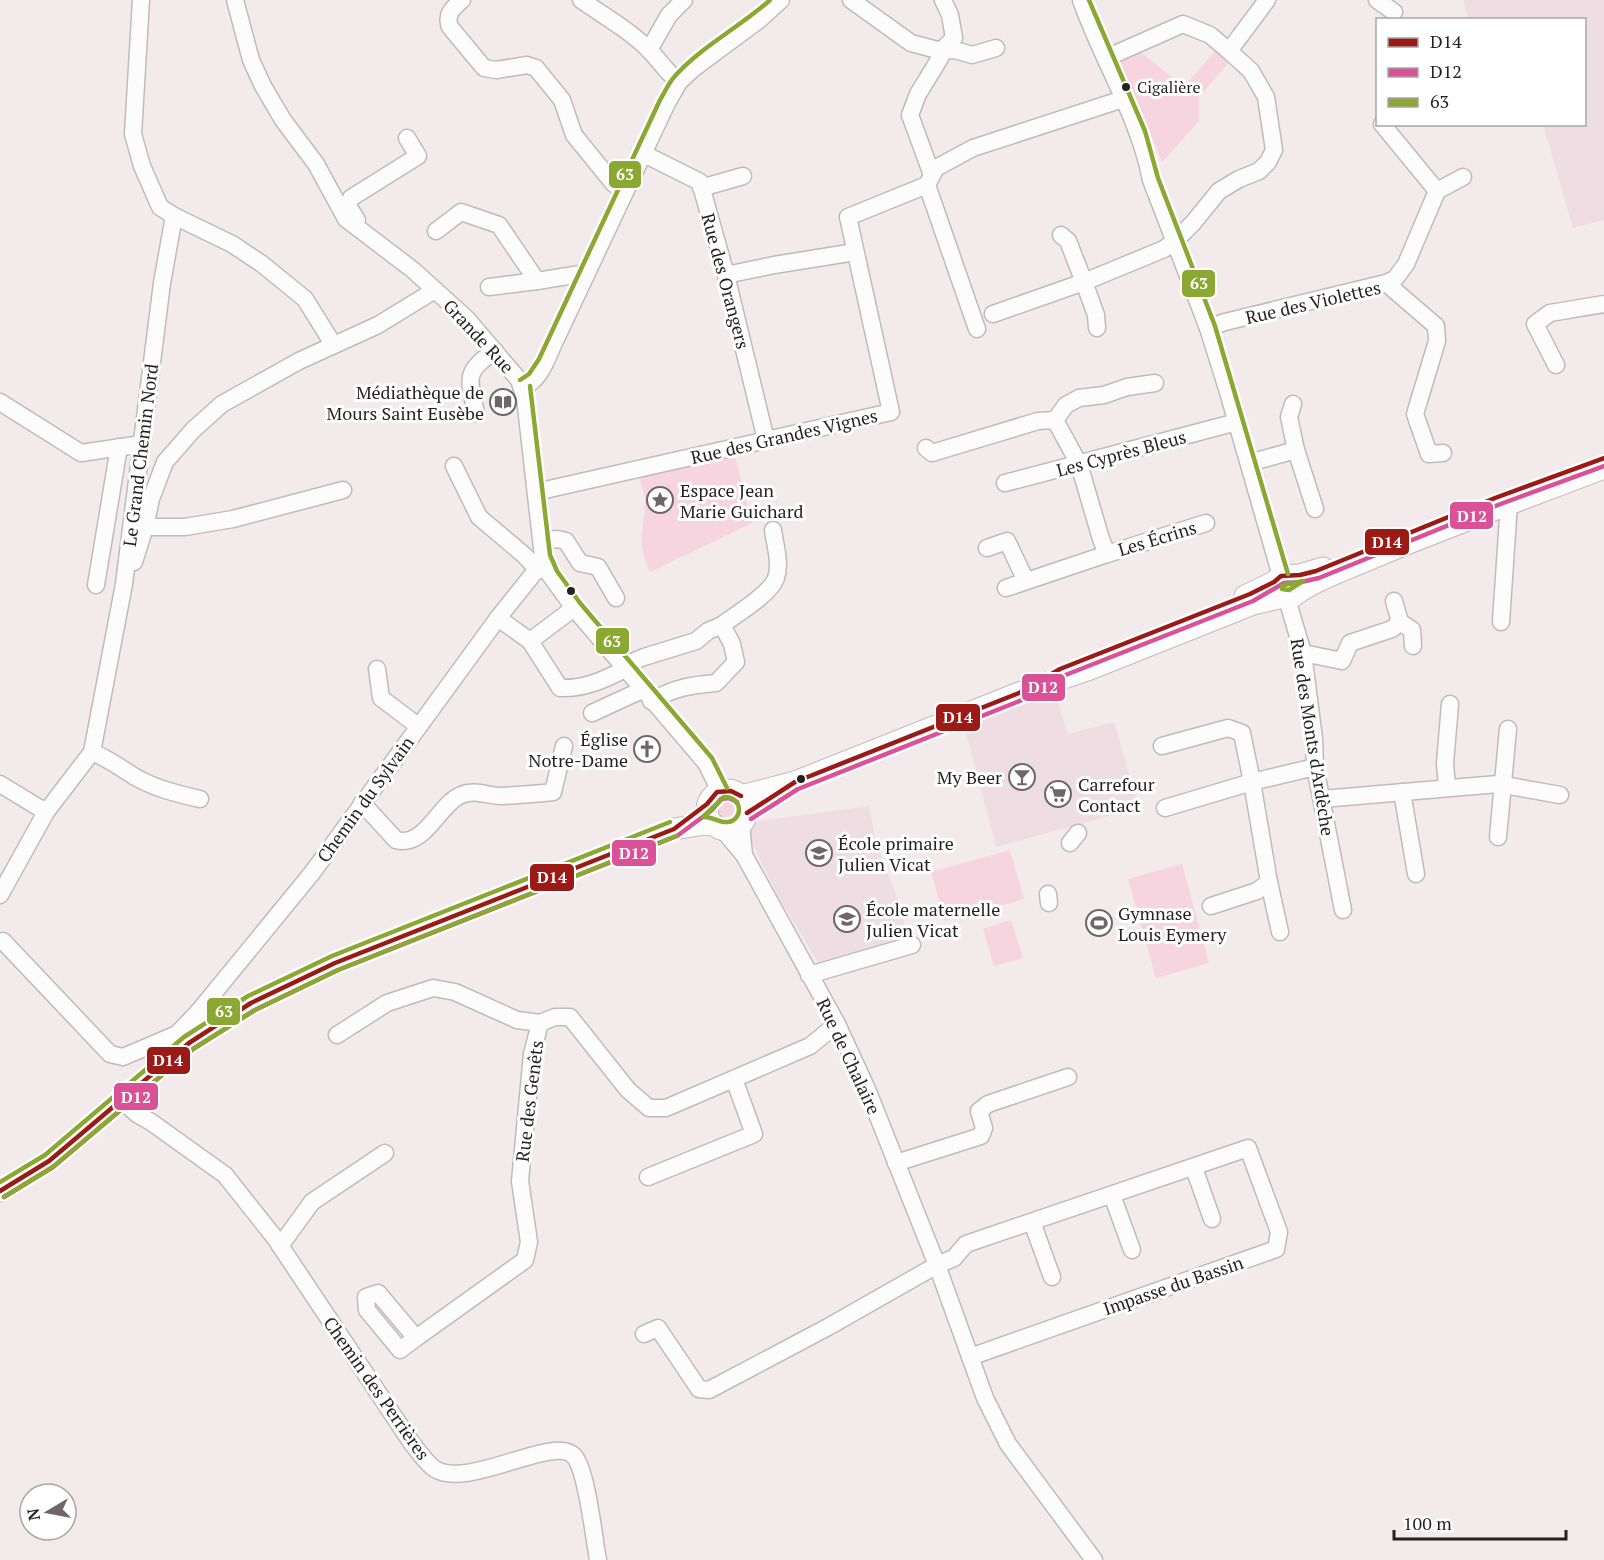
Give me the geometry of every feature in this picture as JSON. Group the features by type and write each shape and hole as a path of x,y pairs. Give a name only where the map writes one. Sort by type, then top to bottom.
{"main road":[{"path":"0,1191 49,1161 121,1100 188,1038 226,1012 335,963 674,829 733,817 795,782 1019,693 1082,672 1253,604 1316,571 1495,498 1604,458"},
{"path":"1285,588 1321,580 1509,503 1604,468"},
{"path":"674,829 714,797 733,790 733,817"},
{"path":"714,797 709,819 733,817"}],"street":[{"path":"141,0 133,134 142,166 160,207 232,244 262,264 305,299 333,344"},
{"name":"Grande Rue","path":"236,0 251,60 263,86 283,120 316,164 346,219 413,270 467,319 523,387 542,541 541,568 706,763 714,797"},
{"path":"462,0 451,10 448,21 450,27 484,68 496,70 527,65 536,68 562,100 574,135 613,183 626,192"},
{"path":"581,0 631,34 679,82"},
{"path":"649,50 669,15 684,0"},
{"path":"523,387 537,376 679,82 694,68 759,20 781,0"},
{"path":"851,0 911,43 941,51 972,55 996,48"},
{"path":"943,0 950,15 954,38 941,51 940,58 918,94 910,115 977,329"},
{"name":"Rue des Monts d'Ardèche","path":"1081,0 1146,157 1150,180 1208,328 1249,462 1303,653 1314,739 1315,767 1343,910"},
{"path":"1229,51 1267,0"},
{"path":"1377,0 1394,12"},
{"path":"993,314 1084,282 1164,249 1193,223 1219,191 1259,171 1268,162 1274,150 1266,97 1251,71 1210,35 1183,24 1106,58"},
{"name":"Rue des Grandes Vignes","path":"536,492 891,412 848,217 929,180 936,168 973,148 1123,99"},
{"path":"1384,126 1437,191"},
{"path":"363,233 364,230 348,206 349,201 418,156 407,138"},
{"name":"Rue des Orangers","path":"644,154 700,182 726,275 766,440"},
{"path":"701,188 743,176"},
{"path":"1386,283 1395,279 1406,264 1437,191 1463,177"},
{"path":"436,231 461,212 499,225 537,281"},
{"name":"Le Grand Chemin Nord","path":"0,895 45,812 92,752 125,576 162,283 174,216"},
{"path":"1061,235 1068,241 1084,282 1096,315 1097,328"},
{"path":"726,275 855,252"},
{"path":"489,287 586,275"},
{"name":"Rue des Violettes","path":"1208,328 1386,283 1436,326 1437,341 1415,414 1429,454 1443,453"},
{"path":"125,576 134,564 151,499 165,462 193,430 222,404 333,344 378,325 435,290"},
{"path":"1556,365 1535,324 1550,312 1604,304"},
{"path":"476,413 471,386 472,370 477,363 495,351"},
{"path":"926,448 932,453 1038,421 1055,420 1066,405 1079,398 1104,395 1127,387 1155,383"},
{"path":"0,402 81,453 142,444"},
{"path":"1293,404 1289,417 1296,450 1315,509"},
{"name":"Les Écrins","path":"1055,420 1079,464 1107,554"},
{"name":"Les Cyprès Bleus","path":"1005,483 1237,422"},
{"path":"96,585 119,447"},
{"path":"1249,462 1296,450"},
{"path":"454,466 479,517 541,568"},
{"path":"145,527 185,527 233,519 343,490"},
{"path":"1501,622 1509,503"},
{"name":"Les Écrins","path":"1006,588 1206,523"},
{"path":"498,618 530,641 560,688 574,689 594,684 644,657 696,641 708,631 722,625 766,592 776,580 778,565 772,530"},
{"path":"542,541 557,539 566,541 580,563 598,567 616,598"},
{"path":"987,548 1007,541 1026,581"},
{"name":"Chemin du Sylvain","path":"199,1011 213,991 312,873 498,618 541,568"},
{"path":"1394,601 1400,622 1412,630 1413,646"},
{"path":"530,641 574,608"},
{"path":"1303,653 1342,661 1350,643 1392,629 1400,622"},
{"path":"592,713 671,690 716,682 736,662 732,644 722,625"},
{"path":"377,669 381,698 418,726"},
{"path":"1447,788 1445,763 1450,704"},
{"path":"1162,746 1228,728 1242,733 1280,932"},
{"path":"1498,837 1508,729"},
{"path":"362,803 396,840 403,842 414,840 460,795 476,792 499,796 553,792 564,746"},
{"path":"92,752 107,758 138,778 169,792 200,800"},
{"path":"1165,808 1252,782 1315,767"},
{"path":"0,784 45,812"},
{"path":"1322,799 1504,785 1560,795"},
{"path":"1402,792 1416,874"},
{"name":"Rue de Chalaire","path":"733,817 744,855 837,1024 867,1089 937,1265 985,1398 1008,1444 1094,1560"},
{"path":"1211,906 1257,891 1269,882"},
{"path":"3,941 110,1054 123,1058 188,1038 199,1011 226,1012"},
{"path":"809,975 912,945"},
{"path":"337,1035 387,1003 433,988 455,992 517,1020 540,1023"},
{"path":"213,991 215,1000 226,1012"},
{"name":"Rue des Genêts","path":"416,1338 525,1260 529,1242 520,1180 532,1054 540,1023 555,1017 570,1017 628,1090 649,1108 666,1108 810,1046 837,1024"},
{"path":"896,1163 981,1136 984,1128 979,1111 988,1104 1068,1077"},
{"path":"648,1177 754,1134 734,1079"},
{"name":"Chemin des Perrières","path":"121,1100 137,1114 225,1175 280,1246 413,1445 436,1470 454,1474 473,1472 545,1452 566,1451 574,1456 582,1472 598,1560"},
{"name":"Impasse du Bassin","path":"970,1357 1276,1249 1279,1232 1248,1148 1194,1168"},
{"path":"280,1246 312,1202 385,1153"},
{"path":"644,1334 658,1328 699,1389 709,1390 828,1328 954,1257 966,1244 1194,1168 1212,1219"},
{"path":"1112,1195 1132,1250"},
{"path":"1032,1222 1052,1277"}],"shaded area":[{"path":"1464,0 1604,0 1604,220 1573,228 1543,126 1586,126 1586,18 1468,18"},
{"path":"1139,51 1184,87 1215,51 1230,61 1199,97 1199,121 1162,162 1120,62 1125,54"},
{"path":"735,456 752,523 650,572 642,544 645,500 639,477"},
{"path":"1037,696 1056,697 1068,734 1114,722 1139,808 996,847 965,728"},
{"path":"727,799 735,802 738,810 735,818 727,821 719,818 716,810 719,802"},
{"path":"869,806 876,842 898,900 908,938 818,962 777,894 749,837 751,825 760,821"},
{"path":"1010,850 1024,899 945,921 931,872"},
{"path":"1182,864 1209,963 1156,978 1128,879"},
{"path":"1011,920 1023,958 994,966 983,929"}],"transit line":[{"name":"63","path":"520,380 529,374 539,359 671,81 697,55 770,0"},
{"name":"63","path":"1089,0 1145,131 1158,178 1215,326 1288,574"},
{"name":"63","path":"530,386 550,555 557,571 580,603 712,758 727,788"},
{"name":"D14","path":"747,813 795,782 1019,693 1060,669 1250,594 1281,576 1316,571 1495,498 1604,458"},
{"name":"D12","path":"751,819 798,789 1022,700 1063,676 1253,601 1284,583 1319,578 1498,505 1604,466"},
{"name":"63","path":"1303,581 1289,590 1282,589 1284,585 1303,581"},
{"name":"D14","path":"0,1191 49,1161 189,1043 251,1003 335,963 674,829 707,804 717,792 731,791 741,796"},
{"name":"63","path":"724,797 731,798 738,805 736,818 724,822 703,817 724,797"},
{"name":"D12","path":"4,1197 53,1167 193,1049 255,1010 338,970 677,836 712,810 721,799 729,798 737,802"},
{"name":"63","path":"0,1182 45,1155 184,1037 248,996 332,956 670,822"},
{"name":"63","path":"4,1197 53,1167 193,1049 255,1010 338,970 676,836"}],"place":[{"name":"Cigalière","path":"1126,87"},
{"name":"Médiathèque de Mours Saint Eusèbe","path":"503,402"},
{"name":"Espace Jean Marie Guichard","path":"660,500"},
{"name":"Église Notre-Dame","path":"647,749"},
{"name":"My Beer","path":"1022,777"},
{"name":"Carrefour Contact","path":"1058,794"},
{"name":"École primaire Julien Vicat","path":"819,853"},
{"name":"École maternelle Julien Vicat","path":"847,919"},
{"name":"Gymnase Louis Eymery","path":"1099,923"}]}
